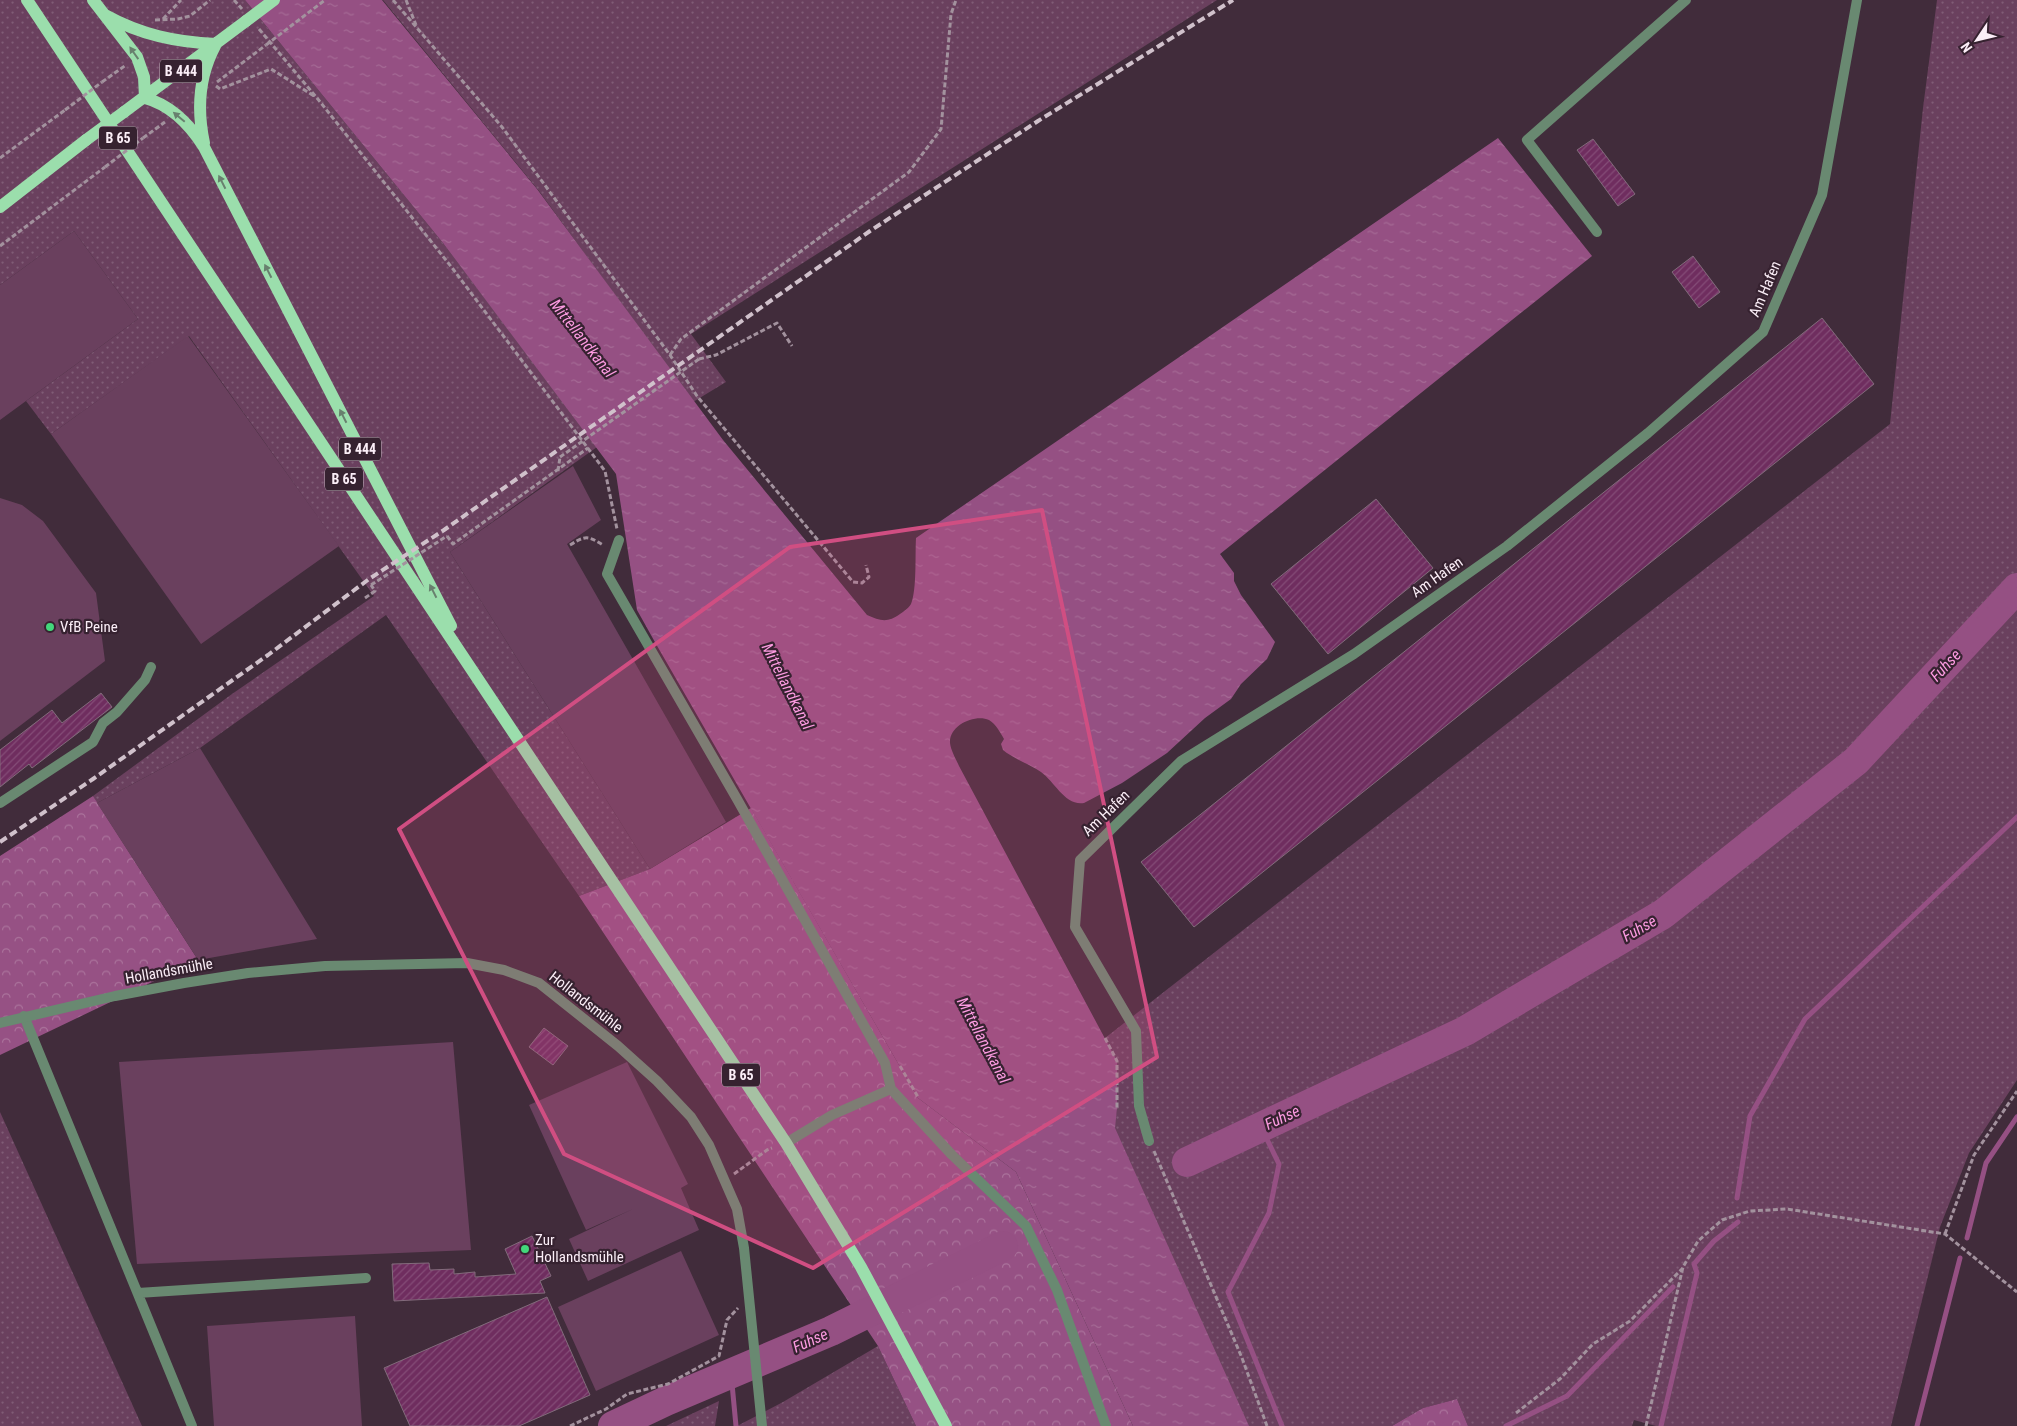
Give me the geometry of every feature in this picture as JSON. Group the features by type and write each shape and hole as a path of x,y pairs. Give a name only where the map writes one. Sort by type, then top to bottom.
{"main road":[{"name":"B 65","path":"26,0 786,1143 861,1267 946,1426"},
{"path":"93,0 137,57 144,77 145,98 161,104 176,113 187,123 204,147"},
{"name":"B 444","path":"18,194 86,140 145,98 274,0"},
{"path":"105,15 149,34 180,41 216,44 205,70 200,94 200,122 204,147"},
{"name":"B 444","path":"204,147 479,682"},
{"path":"0,196 18,194"},
{"path":"0,207 18,194"}],"street":[{"path":"1597,232 1526,140 1686,0"},
{"name":"Am Hafen","path":"1149,1141 1139,1106 1136,1030 1075,927 1080,860 1181,761 1354,654 1507,546 1648,433 1763,332 1822,195 1857,0"},
{"path":"619,540 607,574 737,799 885,1063 891,1088 952,1155 1026,1226 1057,1290 1106,1426"},
{"path":"0,803 93,742 103,723 117,712 145,680 151,667"},
{"name":"Hollandsmühle","path":"0,1023 115,996 248,973 325,966 467,963 504,970 539,983 618,1046 657,1081 691,1117 709,1145 725,1180 738,1219 744,1248 762,1426"},
{"path":"24,1016 192,1426"},
{"path":"786,1143 832,1115 891,1088"},
{"path":"138,1293 366,1278"}],"path":[{"path":"163,19 182,0"},
{"path":"149,34 151,23 156,19 178,19 190,16 210,0"},
{"path":"234,0 317,98 453,269 605,471 619,540"},
{"path":"266,45 325,0"},
{"path":"393,0 502,127 670,355 697,396 853,582 862,583 869,577 866,565"},
{"path":"406,0 417,28"},
{"path":"670,355 681,339 909,172 941,129 951,14 956,0"},
{"path":"213,85 220,89 271,69 317,98"},
{"path":"0,158 102,82"},
{"path":"0,246 143,138"},
{"path":"558,471 560,457 699,360 716,355 777,324 792,346"},
{"path":"365,598 375,591 371,585 447,536 453,544 588,448"},
{"path":"570,545 582,537 591,538 615,552"},
{"path":"1105,1038 1117,1061 1117,1109"},
{"path":"1945,1234 1974,1155 2017,1090"},
{"path":"1149,1141 1242,1358 1266,1426"},
{"path":"725,1180 767,1150 786,1143"},
{"path":"1516,1413 1560,1379 1593,1344 1630,1321 1683,1267 1698,1241 1722,1220 1750,1211 1787,1209 1945,1234 2017,1292"},
{"path":"1646,1426 1683,1267"},
{"path":"570,1426 606,1409 627,1394 668,1384 719,1356 727,1320"}],"highlighted area":[{"path":"1042,510 1157,1057 813,1268 564,1154 399,829 790,547"}],"shaded area":[{"path":"0,0 245,0 443,243 597,447 450,552 650,869 579,896 386,615 200,748 97,803 93,796 232,694 374,596 189,336 51,434 26,401 138,319 74,231 0,285"},
{"path":"383,0 1217,0 691,334 726,382 693,402 539,191"},
{"path":"1937,0 2017,0 2017,1080 1969,1153 1940,1227 1891,1426 1656,1426 1634,1420 1632,1426 1468,1426 1457,1399 1423,1408 1392,1426 1248,1426 1114,1128 1117,1109 1105,1038 1890,424 1923,108"},
{"path":"74,231 138,319 0,420 0,285"},
{"path":"188,336 339,546 201,644 51,434"},
{"path":"573,466 601,520 567,544 726,822 650,869 450,552"},
{"name":"VfB Peine","path":"0,498 22,505 43,521 96,593 105,661 0,741"},
{"path":"200,748 317,939 198,960 97,803"},
{"path":"453,1042 471,1250 137,1264 119,1062"},
{"path":"627,1062 688,1184 681,1188 699,1230 588,1281 569,1239 633,1209 586,1230 529,1105"},
{"path":"0,1112 142,1426 0,1426"},
{"path":"681,1251 719,1335 596,1391 558,1307"},
{"path":"355,1316 362,1426 214,1426 207,1326"},
{"path":"878,1346 916,1426 737,1426 783,1402"},
{"path":"719,1401 715,1426 666,1426"}],"green space":[{"path":"93,796 198,960 0,1055 0,856"},
{"path":"751,808 918,1098 1016,1172 1133,1426 916,1426 878,1346 579,896 650,869"},
{"path":"1457,1399 1468,1426 1392,1426 1423,1408"}],"water":[{"name":"Mittellandkanal","path":"245,0 382,0 537,189 723,440 867,615 880,620 896,617 911,604 915,581 916,538 1498,138 1592,256 1220,554 1234,573 1234,581 1241,595 1275,642 1267,659 1241,684 1231,699 1205,718 1167,753 1122,783 1084,803 1077,803 1066,797 1041,772 1003,750 1001,744 1004,739 996,726 989,720 977,719 964,722 958,726 951,737 952,752 959,766 1117,1061 1115,1128 1249,1426 1133,1426 1016,1172 918,1098 637,610 616,474 443,243"}],"building":[{"path":"1593,139 1635,194 1618,206 1577,150"},
{"path":"1693,256 1720,292 1699,308 1672,272"},
{"path":"1822,318 1874,384 1194,927 1141,862"},
{"path":"1376,499 1433,568 1328,654 1271,584"},
{"path":"101,693 112,707 32,768 29,764 0,787 0,750 52,710 62,723"},
{"path":"544,1028 568,1046 553,1065 529,1047"},
{"path":"532,1236 551,1276 540,1281 545,1293 394,1301 392,1264 429,1263 430,1270 454,1269 454,1274 475,1272 475,1277 516,1274 505,1249"},
{"path":"547,1297 590,1395 519,1426 410,1426 384,1368"}],"waterway":[{"name":"Fuhse","path":"1187,1162 1465,1031 1663,914 1856,761 2017,588"},
{"path":"1737,1198 1750,1116 1805,1019 2017,817"},
{"path":"1967,1238 1986,1163 2017,1117"},
{"path":"1261,1127 1279,1164 1269,1213 1228,1292 1282,1426"},
{"path":"1661,1426 1697,1273 1694,1264 1714,1241 1738,1222"},
{"name":"Fuhse","path":"613,1426 666,1401 831,1331 1003,1246"},
{"path":"1917,1426 1960,1258"},
{"path":"1506,1426 1567,1396 1673,1287"},
{"path":"731,1373 736,1426"}],"railway":[{"path":"0,842 93,779 268,655 369,579 444,530 870,231 1038,121 1233,0"}],"place":[{"name":"VfB Peine","path":"50,627"},
{"name":"Zur Hollandsmühle","path":"525,1249"}]}
